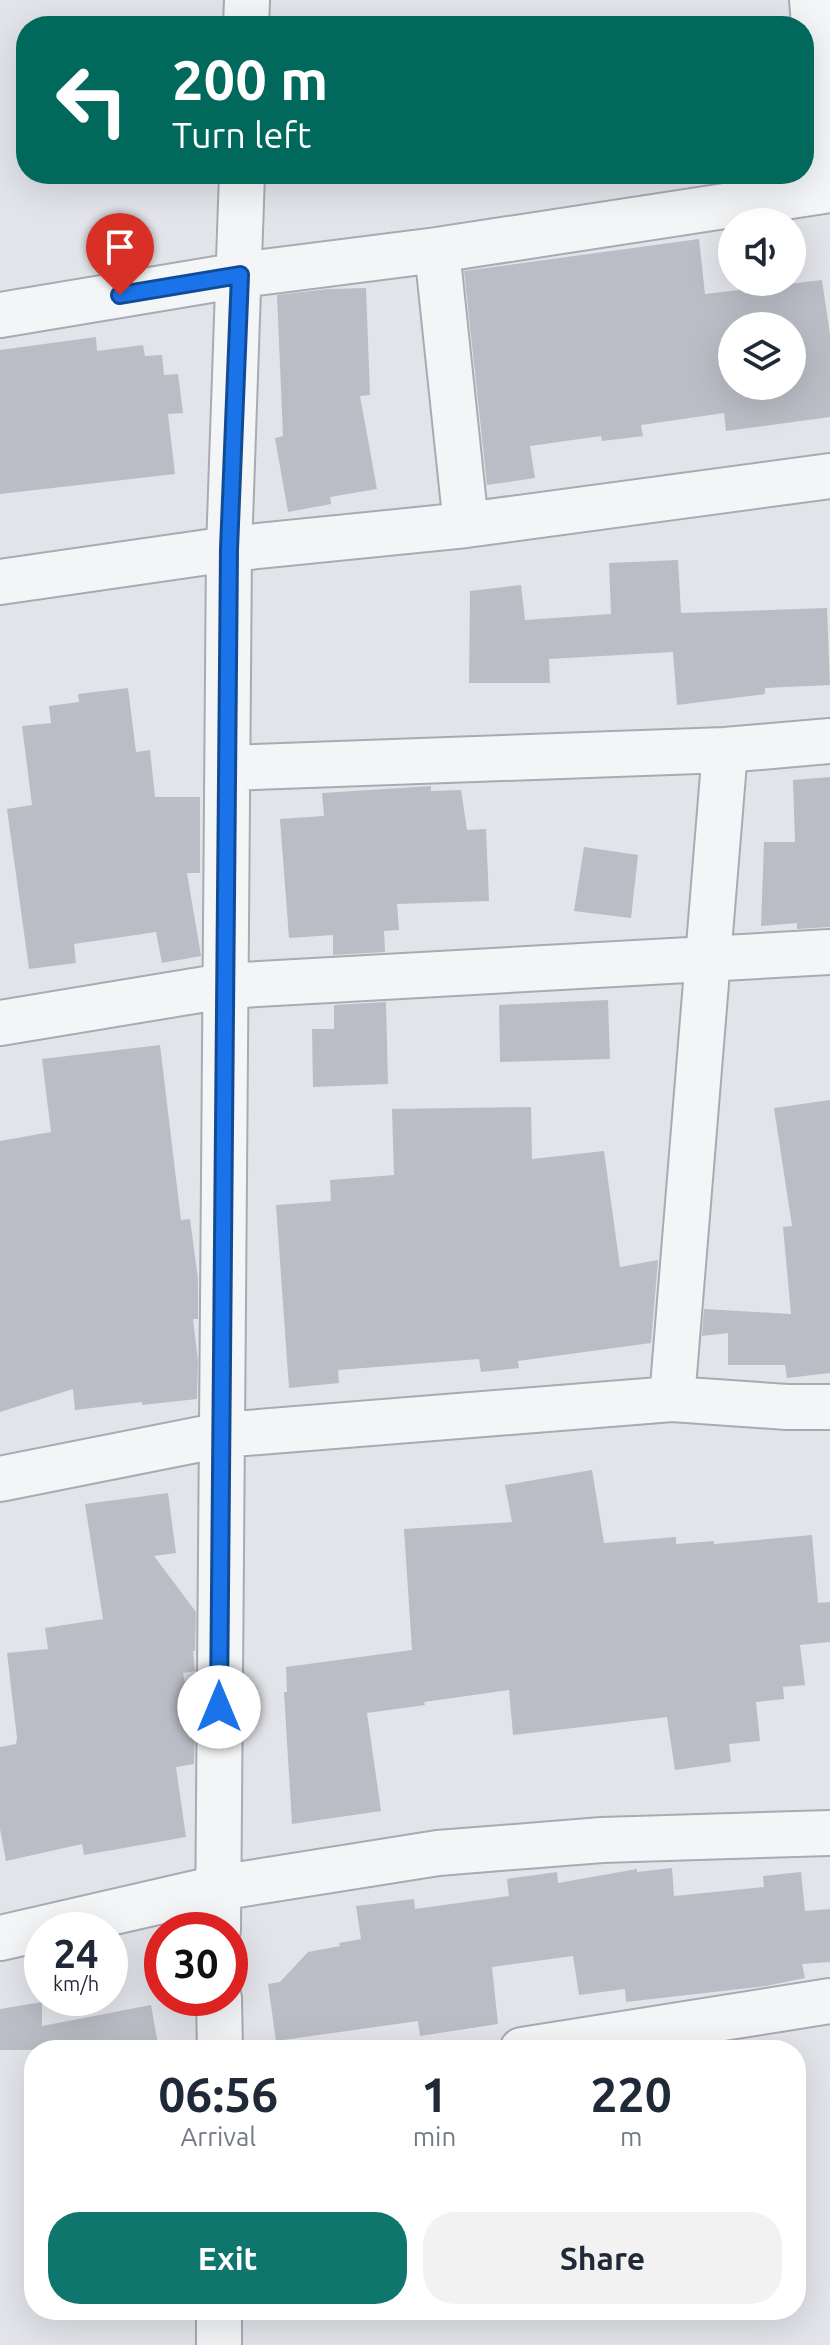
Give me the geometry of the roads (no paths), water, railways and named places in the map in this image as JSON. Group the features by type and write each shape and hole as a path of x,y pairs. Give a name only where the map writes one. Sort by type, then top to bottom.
{"street":[{"path":"0,315 240,275 437,250 829,190 814,22"},
{"path":"218,1909 229,549 242,184"},
{"path":"437,250 466,525"},
{"path":"0,582 229,549 466,525 830,476"},
{"path":"229,768 725,750 830,741"},
{"path":"672,1399 725,750"},
{"path":"0,1023 224,986 830,952"},
{"path":"0,1479 221,1435 672,1399 830,1407"},
{"path":"0,1938 218,1909 438,1853 512,1845 830,1833"},
{"path":"585,2040 830,2001"},
{"path":"219,2016 220,2040"},
{"path":"219,2320 219,2345"}]}
